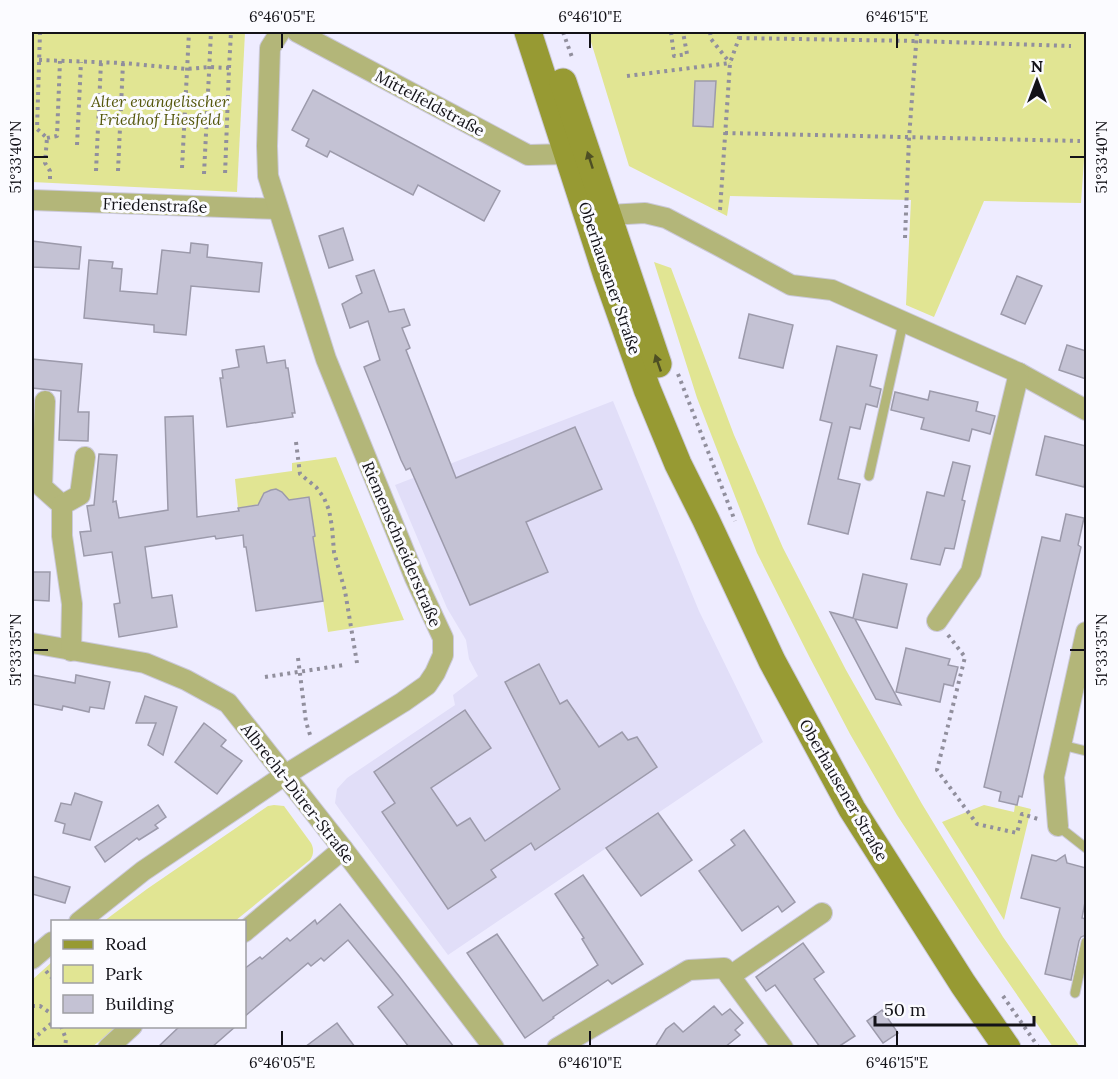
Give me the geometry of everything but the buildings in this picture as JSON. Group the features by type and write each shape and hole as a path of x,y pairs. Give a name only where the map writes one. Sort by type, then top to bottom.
{"main road":[{"name":"Oberhausener Straße","path":"528,32 607,276 647,389 678,464 772,661 852,808 963,984 1007,1047"},
{"name":"Oberhausener Straße","path":"545,32 573,108 686,449 706,520"}],"street":[{"name":"Riemenschneiderstraße","path":"80,920 143,871 285,775 427,685 442,655 443,638 415,578 326,359 268,176 270,48 280,32"},
{"name":"Mittelfeldstraße","path":"297,32 528,155 568,153"},
{"name":"Friedenstraße","path":"40,201 278,209"},
{"path":"608,215 645,213 666,218 791,285 832,290 1019,373 1086,411"},
{"path":"937,621 971,572 1019,373"},
{"path":"45,401 42,487 62,505 62,536 72,604 71,651"},
{"path":"62,505 80,495 85,457"},
{"path":"1058,826 1054,777 1086,633"},
{"name":"Albrecht-Dürer-Straße","path":"32,643 145,663 186,680 228,703 494,1047"},
{"path":"246,930 342,849"},
{"path":"730,976 822,913"},
{"path":"32,959 51,943"},
{"path":"557,1047 689,970 724,968 781,1047"},
{"path":"108,1047 130,1028"}],"lane":[{"path":"869,476 903,322"},
{"path":"1062,745 1086,751"},
{"path":"1058,826 1086,848"},
{"path":"1076,993 1086,942"}],"path":[{"path":"40,32 37,129 47,138"},
{"path":"182,168 189,32"},
{"path":"204,174 211,32"},
{"path":"225,175 231,32"},
{"path":"563,32 574,63"},
{"path":"671,32 674,56 687,54 683,32"},
{"path":"710,32 711,39 730,63"},
{"path":"720,210 730,63 740,32"},
{"path":"905,238 909,138 917,32"},
{"path":"739,38 1071,46"},
{"path":"39,60 123,63 187,69 230,68"},
{"path":"47,138 57,136 60,61"},
{"path":"77,145 81,62"},
{"path":"96,171 101,62"},
{"path":"118,171 123,63"},
{"path":"627,76 730,63"},
{"path":"725,133 1080,141"},
{"path":"40,201 50,171 45,163 47,138"},
{"path":"677,370 739,531"},
{"path":"296,442 300,474 316,487 324,498 328,510 334,552 345,591 357,663"},
{"path":"937,621 965,657 937,770 976,824 1017,833 1022,814 1058,826"},
{"path":"298,658 306,722 316,756"},
{"path":"265,677 344,665"},
{"path":"999,990 1039,1047"},
{"path":"32,1006 40,1006 51,1013"},
{"path":"32,1040 51,1024"},
{"path":"63,1028 66,1039 65,1047"}],"shaded area":[{"path":"613,401 699,611 763,742 448,955 335,803 337,789 347,778 455,705 453,695 478,676 469,659 466,640 447,608 395,485"}],"green space":[{"name":"Alter evangelischer Friedhof Hiesfeld","path":"32,32 245,32 237,192 32,182"},
{"path":"588,32 1086,32 1086,131 1081,203 984,201 934,317 906,305 911,200 730,196 727,216 629,166"},
{"path":"654,262 671,268 734,435 783,548 846,670 922,804 1003,937 1080,1047 1053,1047 897,815 850,734 757,553 697,398"},
{"path":"336,457 404,620 328,632 309,497 287,500 282,493 273,489 263,494 260,504 238,508 235,479 292,471 292,463"},
{"path":"984,805 1014,812 1015,805 1031,809 1004,920 942,822"},
{"path":"268,806 284,806 311,843 312,856 236,920 105,920 147,889"},
{"path":"51,963 51,1028 116,1028 92,1047 32,1047 32,980"}]}
